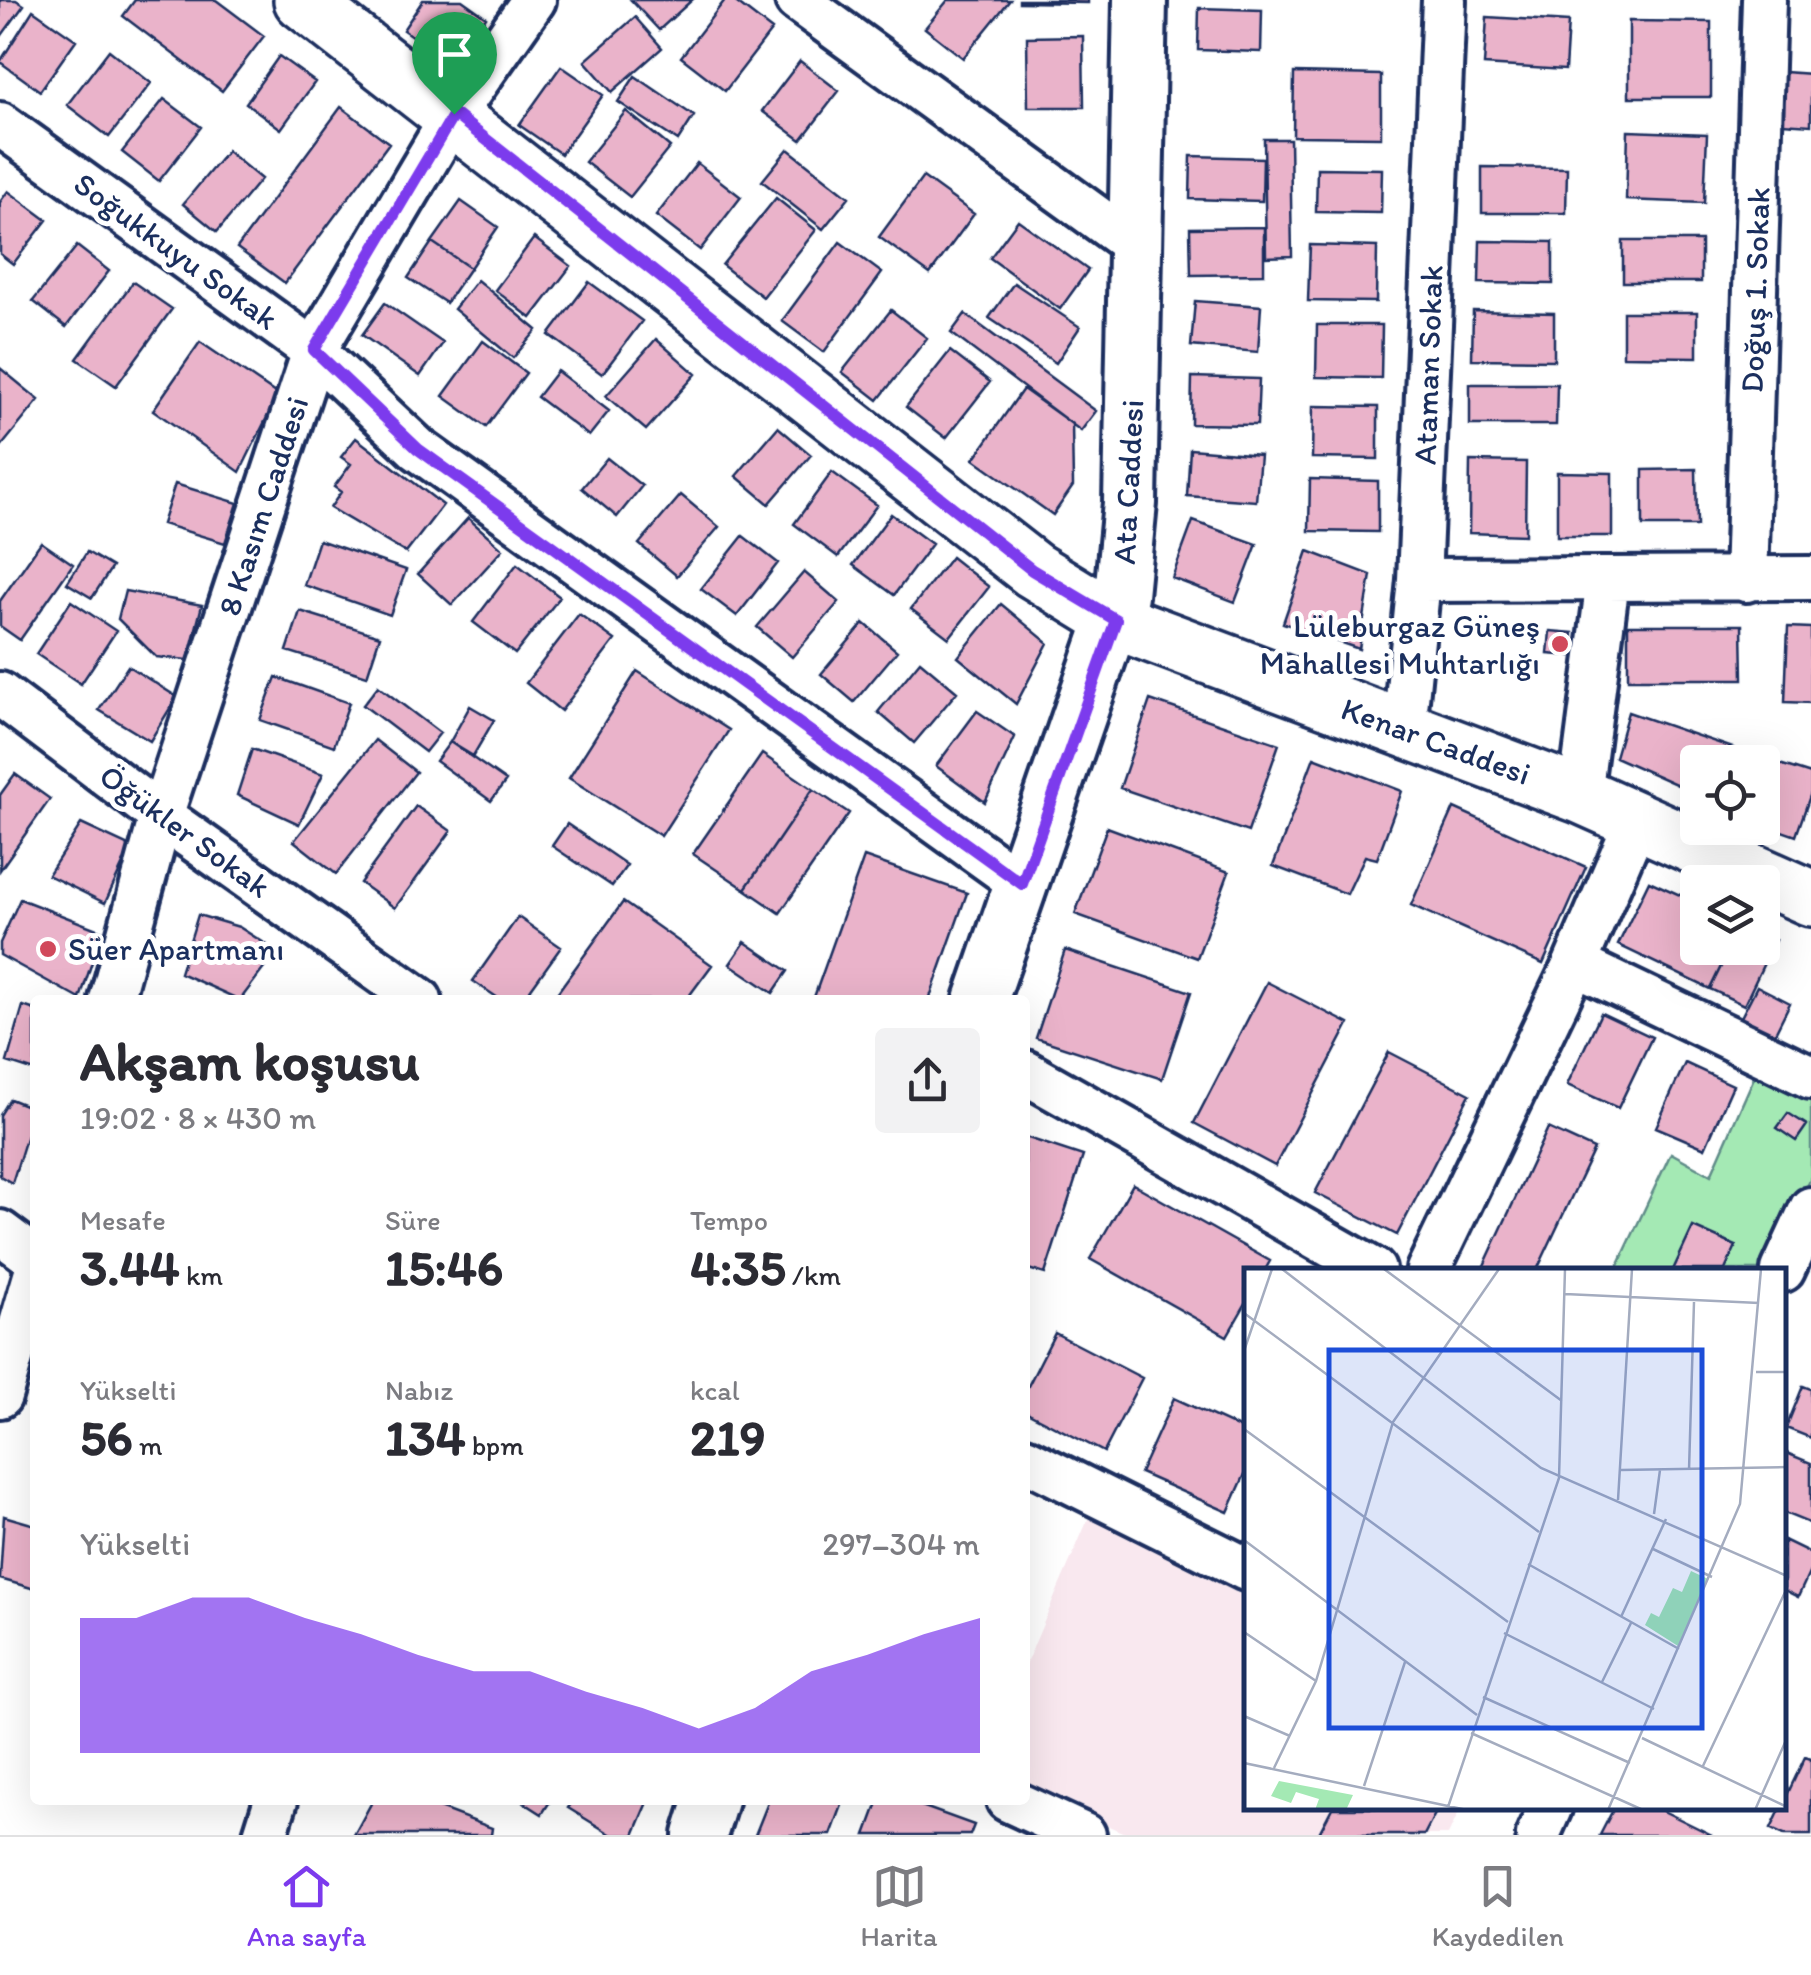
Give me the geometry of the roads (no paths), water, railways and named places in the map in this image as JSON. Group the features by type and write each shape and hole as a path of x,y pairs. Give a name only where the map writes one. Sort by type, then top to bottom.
{"main road":[{"name":"Kenar Caddesi","path":"302,0 454,114 1032,570 1116,620 1580,795 1811,898"}],"street":[{"name":"8 Kasım Caddesi","path":"112,995 161,816 314,350 454,114 534,0"},
{"path":"797,0 1134,245"},
{"name":"Ata Caddesi","path":"983,995 1116,620 1130,503 1140,0"},
{"name":"Ataman Sokak","path":"1404,729 1419,580 1444,0"},
{"name":"Doğuş 1. Sokak","path":"1746,580 1764,0"},
{"name":"Soğukkuyu Sokak","path":"0,124 314,350 418,449 1022,884"},
{"path":"1419,580 1811,578"},
{"path":"1580,795 1608,580"},
{"name":"Öğükler Sokak","path":"0,694 161,816 413,995"},
{"path":"1429,1268 1575,964 1636,822"},
{"path":"1575,964 1811,1076"},
{"path":"1030,1075 1370,1268"},
{"path":"1784,1268 1811,1209"},
{"path":"0,1232 30,1254"},
{"path":"0,1396 30,1293"},
{"path":"1030,1462 1244,1569"},
{"path":"265,1835 274,1805"},
{"path":"700,1835 709,1805"},
{"path":"1019,1805 1084,1835"},
{"path":"1538,1835 1549,1810"}],"place":[{"name":"Lüleburgaz Güneş Mahallesi Muhtarlığı","path":"1560,644"},
{"name":"Süer Apartmanı","path":"48,949"}]}
